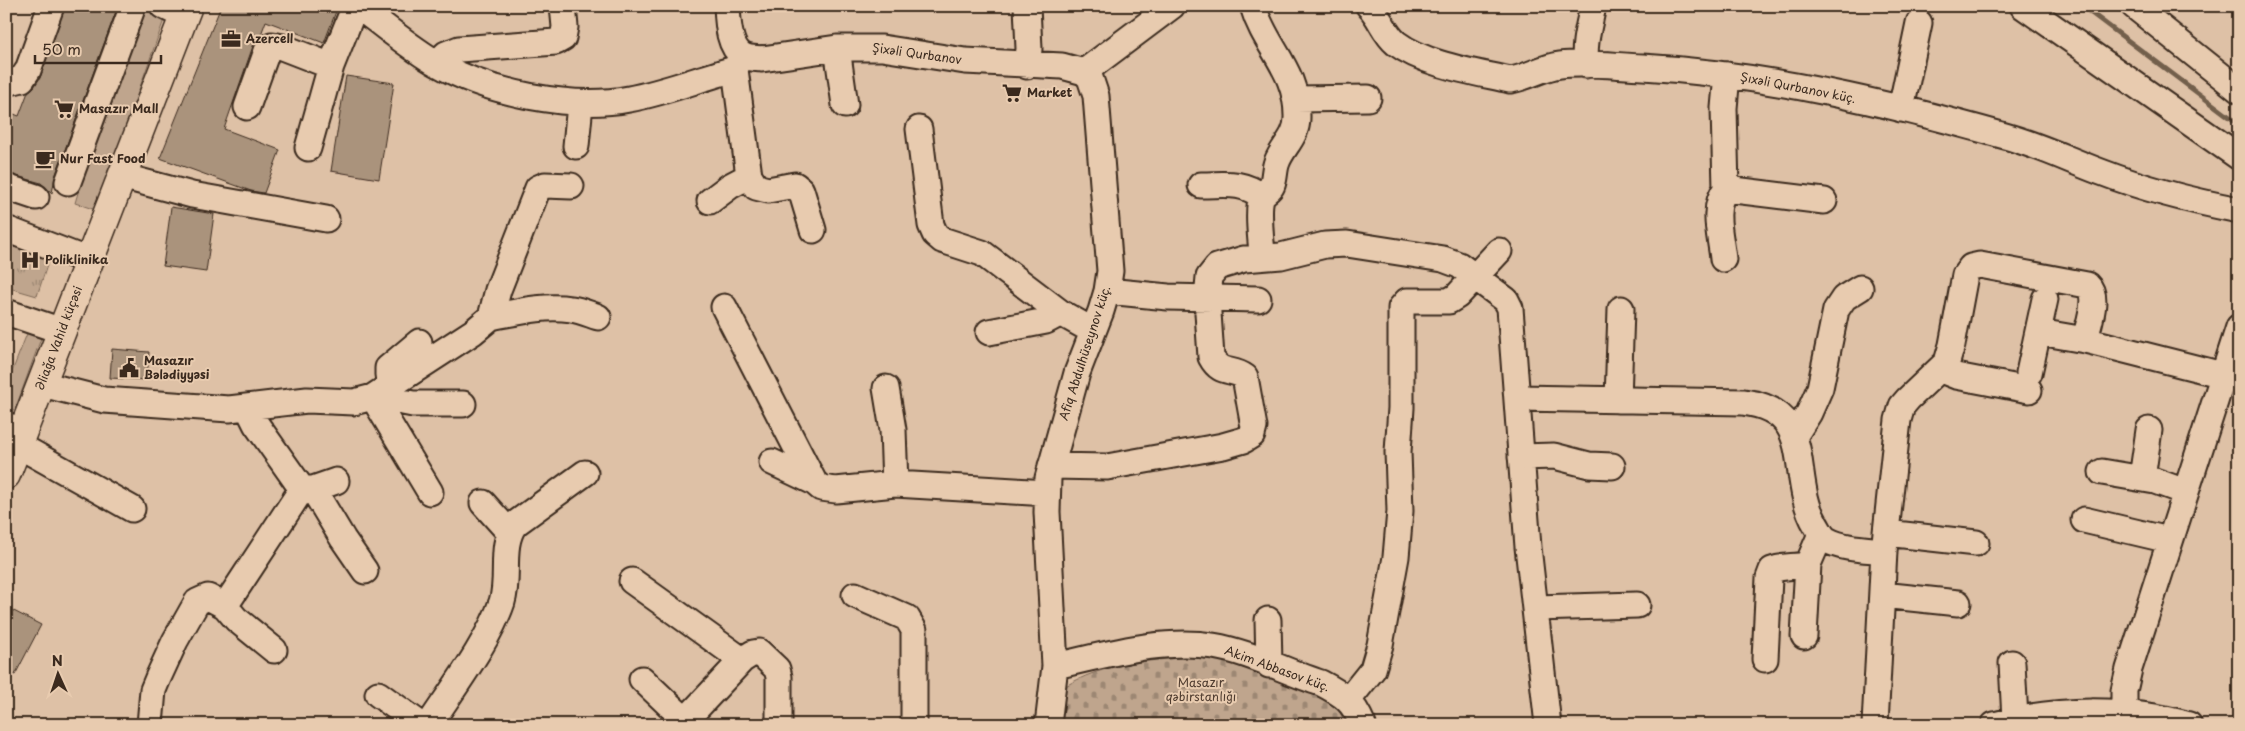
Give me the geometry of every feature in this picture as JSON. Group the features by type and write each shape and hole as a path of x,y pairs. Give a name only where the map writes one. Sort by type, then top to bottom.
{"main road":[{"name":"Əliağa Vahid küçəsi","path":"6,475 16,434 42,384 89,261 121,176 178,9"}],"street":[{"path":"6,83 22,79 28,70 51,6"},
{"path":"68,182 133,6"},
{"path":"308,148 331,66 356,6 437,63 487,85 580,104 629,99 738,62"},
{"path":"437,63 446,54 459,49 556,42 563,38 563,6"},
{"path":"727,6 738,62 749,176 756,187 768,190 795,186 802,190 812,230"},
{"path":"1027,6 1029,49 1027,66"},
{"path":"1252,6 1262,30 1289,75 1296,99 1296,129 1276,163 1272,185 1262,196 1260,230 1263,257"},
{"path":"1586,65 1586,40 1593,6"},
{"path":"2023,6 2239,157"},
{"path":"2134,6 2239,90"},
{"path":"1084,72 1167,8"},
{"name":"Şıxəli Qurbanov küç.","path":"1373,8 1396,42 1412,52 1444,64 1510,80 1520,79 1539,69 1560,65 1675,69 1728,75 1901,109 2006,136 2103,173 2195,201 2239,210"},
{"path":"1901,109 1919,23"},
{"path":"247,107 267,51 272,45 331,66"},
{"path":"837,48 845,105"},
{"name":"Şixəli Qurbanov","path":"738,62 837,48 882,48 965,61 1027,66 1062,66 1084,72"},
{"name":"Afiq Abdulhüseynov küç.","path":"1048,725 1055,666 1047,493 1051,466 1077,374 1107,291 1110,271 1096,96 1090,78 1084,72"},
{"path":"1723,259 1718,207 1720,197 1726,189 1724,108 1728,75"},
{"path":"1296,99 1368,98"},
{"path":"576,146 580,104"},
{"path":"919,129 931,225 935,234 942,240 982,253 1061,313 1093,331"},
{"path":"121,176 192,196 326,219"},
{"path":"710,201 730,186 749,176"},
{"path":"491,317 498,290 538,188 545,184 571,186"},
{"path":"1201,185 1238,184 1249,187 1262,196"},
{"path":"6,187 36,197"},
{"path":"1726,189 1824,202"},
{"path":"6,229 89,261"},
{"path":"1051,466 1107,467 1223,446 1244,440 1252,435 1254,427 1245,377 1240,373 1222,370 1211,357 1207,298 1209,277 1217,267 1244,259 1281,256 1325,245 1347,244 1443,259 1459,265 1506,300 1510,308 1528,547 1548,725"},
{"path":"1363,725 1349,699 1373,670 1380,645 1396,557 1400,511 1398,452 1401,408 1401,308 1407,301 1449,301 1457,296 1499,251"},
{"path":"1875,725 1885,542 1898,420 1902,406 1930,378 1941,370 1947,362 1965,275 1971,267 1980,265 2086,285 2092,290 2094,299 2085,340"},
{"path":"1795,435 1809,413 1820,388 1836,310 1844,298 1860,288"},
{"path":"1107,291 1146,296 1258,299"},
{"path":"1941,370 1956,376 2029,381 2045,300"},
{"path":"724,307 814,482"},
{"path":"42,384 104,400 130,404 229,409 307,400 354,402 384,391 473,332 491,317 529,308 546,308 571,309 598,317"},
{"path":"1618,400 1621,309"},
{"path":"6,312 62,331"},
{"path":"989,332 1046,321 1061,313"},
{"path":"2140,718 2124,691 2129,670 2239,327"},
{"path":"2039,332 2085,340 2223,375"},
{"path":"419,342 388,368 384,391 430,492"},
{"path":"886,388 893,430 895,484"},
{"path":"384,391 398,402 413,404 463,404"},
{"path":"1518,398 1762,404 1781,415 1795,435 1805,499 1821,534 1826,540 1838,544 1885,542 1976,544"},
{"path":"248,408 256,424 317,486 343,540 366,571"},
{"path":"2142,478 2149,430"},
{"path":"16,434 132,509"},
{"path":"1521,457 1554,456 1589,465 1612,466"},
{"path":"772,462 814,482 821,488 836,490 895,484 1047,493"},
{"path":"2102,472 2142,478 2185,492"},
{"path":"429,725 481,645 501,603 506,584 506,547 509,532 515,524 585,473"},
{"path":"225,606 317,486"},
{"path":"483,504 509,532"},
{"path":"2084,520 2170,540"},
{"path":"1804,636 1808,564 1821,534"},
{"path":"1765,659 1769,578 1772,570 1782,566 1802,566 1808,564"},
{"path":"632,581 742,660"},
{"path":"856,595 907,618 914,630 914,725"},
{"path":"1882,595 1958,603"},
{"path":"150,725 153,690 175,641 197,602 208,597 225,606 236,619 274,650"},
{"path":"1536,608 1637,604"},
{"path":"1268,620 1269,664"},
{"name":"Akim Abbasov küç.","path":"1055,666 1130,650 1193,644 1215,646 1321,683 1349,699"},
{"path":"642,679 683,722 742,660 753,652 759,652 777,669 780,687 779,725"},
{"path":"2012,663 2004,722 2056,714 2140,718 2189,725"},
{"path":"378,694 421,725"}],"green space":[{"path":"141,8 165,17 96,210 75,203 107,93"},
{"path":"6,237 51,253 37,296 6,287"},
{"path":"44,330 12,418 6,416 6,387 28,331"},
{"name":"Masazır qəbirstanlığı","path":"1207,656 1235,663 1334,700 1346,725 1057,725 1061,689 1077,680 1113,667 1150,661"}],"building":[{"path":"65,6 118,6 55,177 52,193 41,183 6,173 6,111 19,116 28,92 40,78"},
{"path":"221,6 338,6 324,43 266,21 260,37 253,46 224,129 280,150 264,193 251,191 160,158"},
{"path":"346,76 394,83 379,179 331,171"},
{"path":"171,207 214,214 206,272 163,266"},
{"path":"112,349 149,352 147,380 110,378"},
{"path":"6,607 41,625 15,675 6,670"}],"waterway":[{"path":"2082,6 2239,124"}],"place":[{"name":"Azercell","path":"231,39"},
{"name":"Market","path":"1012,93"},
{"name":"Masazır Mall","path":"64,109"},
{"name":"Nur Fast Food","path":"45,159"},
{"name":"Poliklinika","path":"30,260"},
{"name":"Masazır Bələdiyyəsi","path":"129,368"}]}
